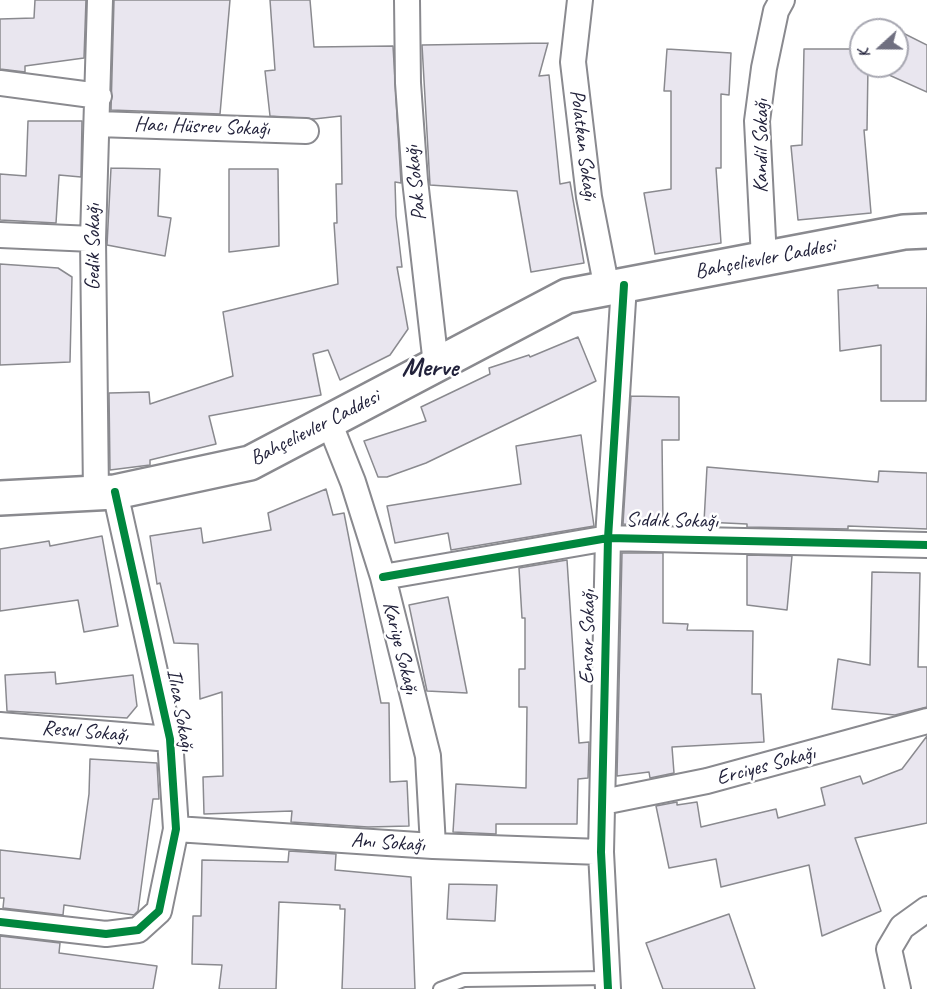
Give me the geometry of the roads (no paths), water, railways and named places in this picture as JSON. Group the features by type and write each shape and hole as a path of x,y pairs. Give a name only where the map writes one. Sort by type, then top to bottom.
{"main road":[{"name":"Bahçelievler Caddesi","path":"0,498 106,493 250,463 567,296 904,232 927,231"}],"street":[{"name":"Gedik Sokağı","path":"100,0 99,96 93,239 106,493"},
{"name":"Pak Sokağı","path":"407,0 408,83 415,180 436,365"},
{"name":"Polatkan Sokağı","path":"580,0 573,62 589,197 616,287"},
{"name":"Kandil Sokağı","path":"764,259 757,121 764,68 776,11 782,0"},
{"path":"0,83 99,96"},
{"name":"Hacı Hüsrev Sokağı","path":"97,124 306,131"},
{"path":"0,235 93,239"},
{"name":"Ensar Sokağı","path":"608,983 601,852 616,287"},
{"name":"Kariye Sokağı","path":"329,422 352,482 383,577 428,756 434,846"},
{"name":"Ilıca Sokağı","path":"0,922 106,934 138,930 159,912 176,829 170,739 106,493"},
{"name":"Sıddık Sokağı","path":"383,577 608,537 927,545"},
{"name":"Erciyes Sokağı","path":"603,802 707,781 927,721"},
{"name":"Resul Sokağı","path":"0,725 170,739"},
{"name":"Anı Sokağı","path":"176,829 434,846 601,852"},
{"path":"898,989 889,949 902,927 927,909"}],"lane":[{"path":"440,989 457,982 483,979 608,983"}],"district":[{"name":"Merve","path":"430,368"}]}
